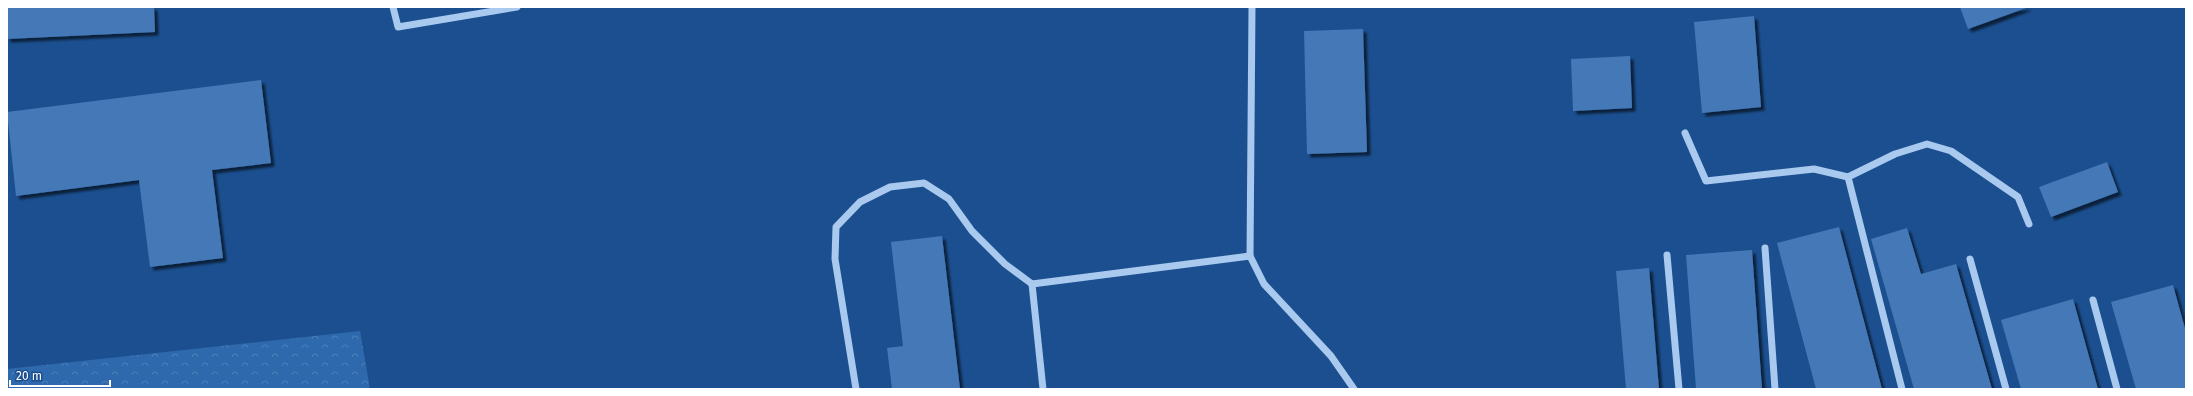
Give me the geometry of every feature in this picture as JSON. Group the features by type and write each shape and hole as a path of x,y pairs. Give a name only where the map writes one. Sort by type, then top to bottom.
{"street":[{"path":"393,7 398,27 518,7"},
{"path":"1252,7 1250,256 1264,284 1331,356 1354,389"},
{"path":"1684,133 1706,181 1814,169 1848,177 1895,154 1927,144 1951,151 2018,197 2029,224"},
{"path":"1848,177 1902,389"},
{"path":"856,389 835,260 836,228 860,202 890,187 924,184 950,199 972,232 1005,264 1032,284 1250,256"},
{"path":"1764,248 1775,389"},
{"path":"1667,255 1680,389"},
{"path":"1970,259 2006,389"},
{"path":"1032,284 1043,389"},
{"path":"2093,300 2117,389"}],"green space":[{"path":"360,331 370,389 7,389 7,369"}],"building":[{"path":"7,7 154,7 155,32 7,39"},
{"path":"1960,7 2029,7 1968,29"},
{"path":"1754,16 1761,107 1702,113 1694,22"},
{"path":"1363,29 1367,152 1307,154 1304,31"},
{"path":"1630,56 1632,108 1573,111 1571,59"},
{"path":"261,80 271,163 212,170 223,258 150,267 139,180 16,196 7,112"},
{"path":"2107,162 2118,192 2051,217 2039,187"},
{"path":"1839,227 1882,389 1816,389 1777,243"},
{"path":"1907,228 1921,274 1956,264 1992,389 1914,389 1871,239"},
{"path":"942,236 960,389 892,389 887,348 903,346 891,242"},
{"path":"1752,250 1762,389 1696,389 1686,255"},
{"path":"1649,268 1659,389 1626,389 1616,271"},
{"path":"2173,285 2186,332 2186,389 2136,389 2111,302"},
{"path":"2073,299 2098,389 2021,389 2001,320"}]}
